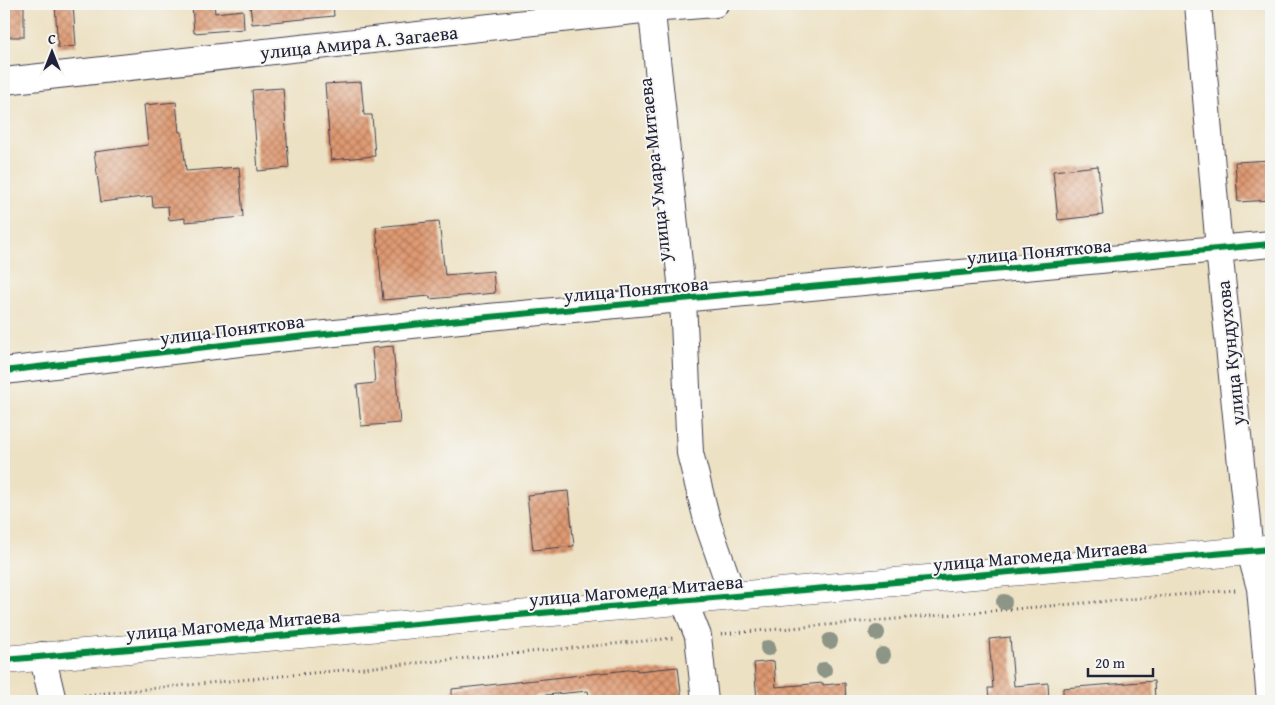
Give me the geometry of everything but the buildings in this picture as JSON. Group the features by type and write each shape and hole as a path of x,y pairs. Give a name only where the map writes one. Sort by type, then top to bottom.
{"street":[{"name":"улица Амира А. Загаева","path":"4,81 651,6 715,4"},
{"name":"улица Кундухова","path":"1198,4 1219,249 1261,550 1260,588 1270,701"},
{"name":"улица Умара Митаева","path":"651,6 683,300 690,453 708,524 733,596"},
{"name":"улица Поняткова","path":"4,371 248,342 1271,244"},
{"name":"улица Магомеда Митаева","path":"4,660 42,655 1261,550"},
{"path":"684,601 698,636 705,701"},
{"path":"42,655 53,700"}],"path":[{"path":"6,701 53,700 698,636 1260,588"}],"cycle path":[{"path":"4,371 248,342 489,317 1271,244"},
{"path":"4,660 1271,549"}]}
